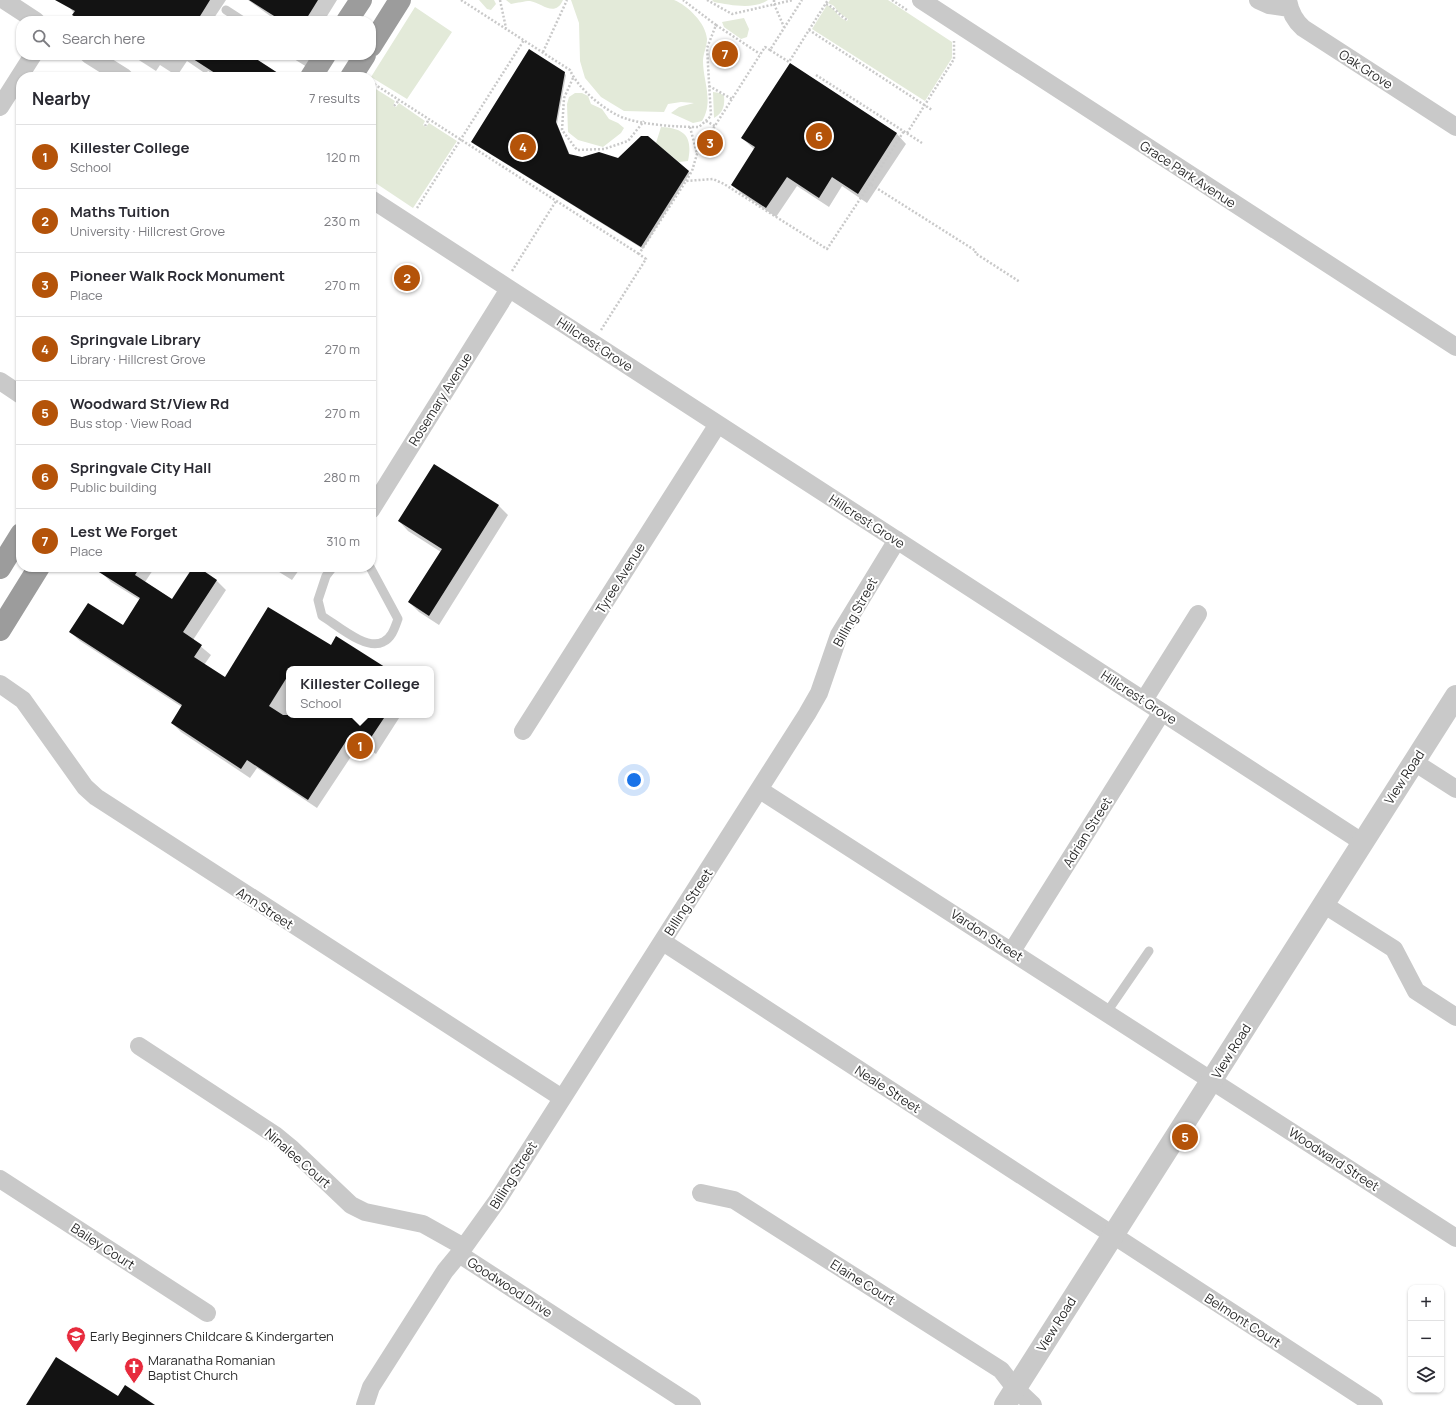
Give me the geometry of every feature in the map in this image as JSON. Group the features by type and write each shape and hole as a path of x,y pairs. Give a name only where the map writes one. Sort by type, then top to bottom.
{"highway":[{"path":"350,16 361,0"},
{"path":"376,38 400,0"},
{"path":"354,72 362,60"},
{"path":"0,568 16,542"},
{"path":"0,630 36,572"}],"street":[{"path":"4,0 28,16"},
{"name":"Grace Park Avenue","path":"921,0 1456,347"},
{"path":"1258,0 1269,5 1289,4"},
{"name":"Oak Grove","path":"1289,4 1296,22 1303,28 1456,127"},
{"path":"22,72 30,60"},
{"path":"97,60 116,72"},
{"path":"0,107 16,82"},
{"name":"Hillcrest Grove","path":"376,202 510,281 718,424 1362,842"},
{"name":"Rosemary Avenue","path":"376,502 510,281"},
{"path":"0,381 16,392"},
{"name":"Tyree Avenue","path":"523,731 718,424"},
{"name":"Billing Street","path":"462,1251 497,1201 760,790 819,693 840,635 897,540"},
{"path":"1144,700 1198,614"},
{"name":"Ann Street","path":"0,684 23,700 85,787 96,798 562,1098"},
{"name":"View Road","path":"1010,1397 1456,696"},
{"name":"Adrian Street","path":"1012,951 1162,712"},
{"path":"1414,762 1456,790"},
{"name":"Vardon Street","path":"760,790 1212,1080"},
{"path":"1323,904 1341,917 1394,949 1416,991 1456,1017"},
{"name":"Neale Street","path":"663,942 1112,1236"},
{"name":"Ninalee Court","path":"139,1046 284,1142 351,1205 365,1212 423,1224 462,1251"},
{"name":"Woodward Street","path":"1212,1080 1456,1238"},
{"name":"Bailey Court","path":"0,1178 207,1313"},
{"name":"Elaine Court","path":"701,1193 734,1200 1000,1370 1010,1397 1032,1405"},
{"name":"Belmont Court","path":"1112,1236 1374,1405"},
{"name":"Goodwood Drive","path":"365,1405 367,1393 446,1271 462,1251 692,1405"}],"lane":[{"path":"226,10 235,16"},
{"path":"305,60 318,67"},
{"path":"329,572 326,576 318,600 322,616 362,642 373,644 384,642 393,633 398,619 373,572"},
{"path":"1107,1012 1149,951"}],"path":[{"path":"461,0 570,70 573,78 596,102 627,119 690,127 698,127 711,116 707,48 716,25"},
{"path":"500,0 506,28"},
{"path":"543,52 567,0"},
{"path":"682,0 716,25 760,54"},
{"path":"707,0 732,14 792,0"},
{"path":"774,0 774,4 784,28"},
{"path":"770,50 802,0"},
{"path":"639,254 692,171 697,154 714,126 765,47 789,62 828,0"},
{"path":"826,4 833,6 838,14 847,20"},
{"path":"809,30 932,110"},
{"path":"415,210 524,40"},
{"path":"686,181 713,179 724,184 827,249 925,105 954,59 954,40"},
{"path":"816,75 922,143"},
{"path":"573,78 564,98 562,130 577,150 604,149 628,141 644,121"},
{"path":"376,85 646,259 601,330"},
{"path":"709,86 732,99"},
{"path":"394,106 399,100"},
{"path":"425,126 429,119"},
{"path":"706,121 714,126"},
{"path":"690,127 697,154"},
{"path":"870,184 976,251 975,253 1020,282"},
{"path":"510,281 556,201"}],"green space":[{"path":"479,0 494,0 496,4 491,10 487,9"},
{"path":"506,0 563,0 560,5 552,9 530,1 511,4"},
{"path":"571,0 674,0 690,10 700,21 706,33 707,39 703,69 708,99 702,121 693,123 671,113 679,107 694,103 681,102 668,104 664,112 624,111 601,97 585,78 580,61 579,23"},
{"path":"712,0 768,0 756,5 742,6 714,2"},
{"path":"830,0 888,0 952,42 952,58 925,101 812,29 827,5 832,8 841,18 847,21 848,19 838,12 834,6 828,3"},
{"path":"415,7 452,32 407,99 376,80 376,72 374,72"},
{"path":"744,18 749,29 747,37 741,39 724,27 722,22"},
{"path":"376,89 395,101 393,106 396,107 399,103 425,121 423,125 426,127 429,123 457,141 413,208 376,183"},
{"path":"713,92 720,93 724,96 724,106 714,118"},
{"path":"575,93 582,93 588,96 591,104 602,109 609,119 618,123 624,128 621,133 603,147 578,140 568,132 567,104 569,97"},
{"path":"661,127 676,129 685,135 689,146 688,161 679,162 656,143"}],"building":[{"path":"55,0 210,0 200,16 74,16 72,15 75,11"},
{"path":"249,0 318,0 308,16 274,16"},
{"path":"529,49 565,72 556,122 569,154 582,157 599,152 618,158 641,136 648,136 689,171 641,247 471,142"},
{"path":"195,60 258,60 276,72 213,72"},
{"path":"790,63 897,133 858,194 832,177 819,198 787,177 766,208 731,185 755,147 741,138"},
{"path":"434,464 499,505 429,616 408,602 442,549 398,521"},
{"path":"99,572 137,572 135,575 172,599 190,572 205,572 217,580 183,632 202,645 194,657 225,677 268,607 331,645 336,636 383,666 286,666 286,679 269,706 283,715 286,715 286,718 384,718 366,745 350,735 308,800 247,760 241,769 171,723 182,705 69,632 88,603 123,625 140,598"},
{"path":"56,1357 118,1396 125,1385 155,1405 26,1405"}],"place":[{"name":"Lest We Forget","path":"725,54"},
{"name":"Springvale City Hall","path":"819,136"},
{"name":"Pioneer Walk Rock Monument","path":"710,143"},
{"name":"Springvale Library","path":"523,147"},
{"name":"Maths Tuition","path":"407,278"},
{"name":"Killester College","path":"360,746"},
{"name":"Woodward St/View Rd","path":"1185,1137"},
{"name":"Early Beginners Childcare & Kindergarten","path":"76,1353"},
{"name":"Maranatha Romanian Baptist Church","path":"134,1384"}]}
